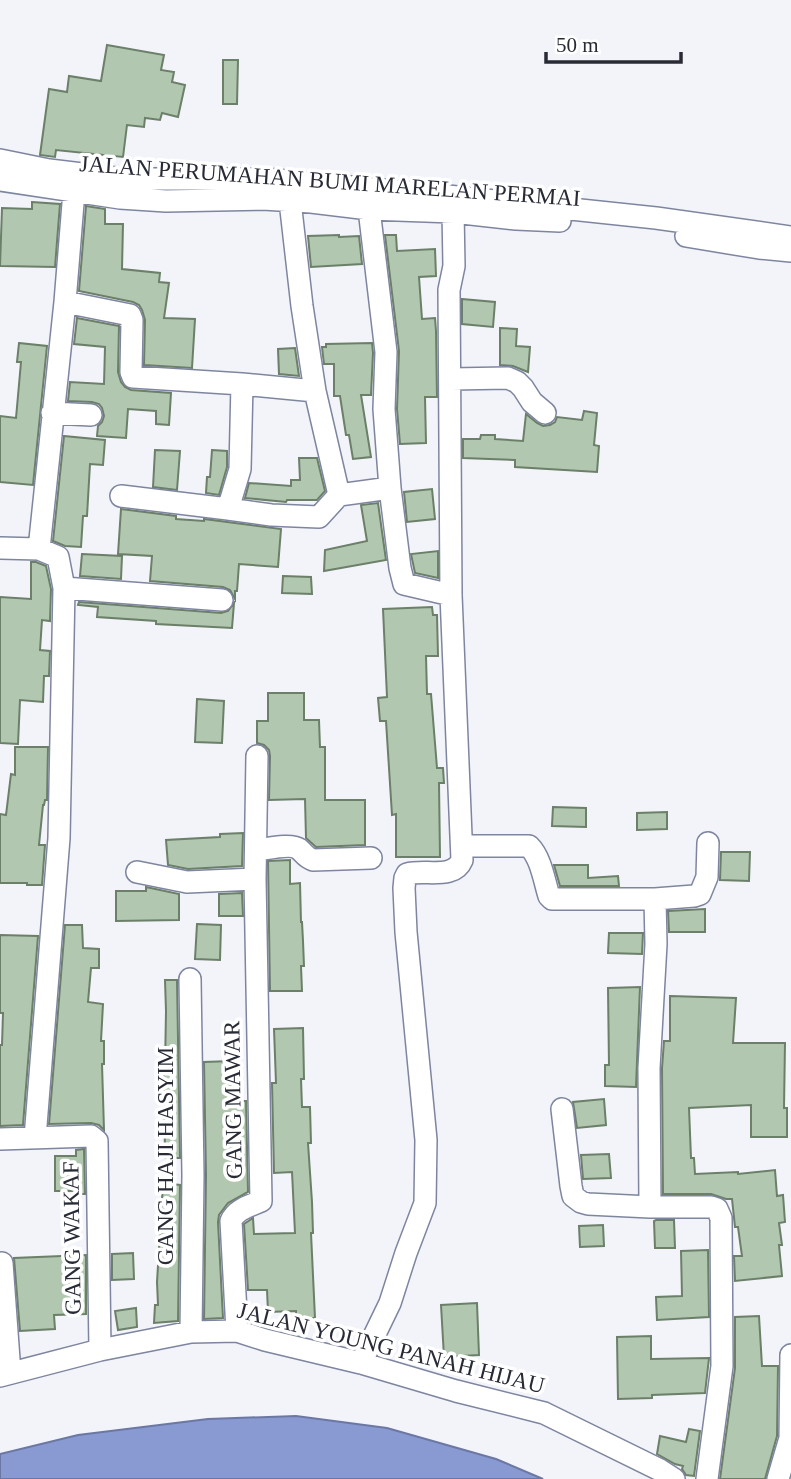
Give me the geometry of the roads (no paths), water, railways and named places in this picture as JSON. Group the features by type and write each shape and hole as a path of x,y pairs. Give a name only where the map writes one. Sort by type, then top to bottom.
{"street":[{"name":"JALAN PERUMAHAN BUMI MARELAN PERMAI","path":"0,160 49,170 124,179 172,180 654,224"},
{"name":"JALAN PERUMAHAN BUMI MARELAN PERMAI","path":"0,180 120,198 166,201 264,189 290,201 369,209 453,212 516,219 544,213"},
{"path":"39,549 74,191"},
{"path":"290,201 315,391 339,495"},
{"path":"369,209 386,352 384,409 400,568 404,584 451,595"},
{"path":"361,1363 390,1303 425,1203 426,1140 406,932 405,878 407,874 416,872 451,872 459,867 463,860 451,595 449,290 454,266 453,212"},
{"path":"654,224 791,237"},
{"path":"654,224 759,248 791,251"},
{"path":"65,302 130,315 131,372 134,377 315,391"},
{"path":"451,379 508,378 517,382 532,402 545,413"},
{"path":"228,509 240,469 242,384"},
{"path":"52,412 91,415"},
{"path":"121,496 319,517 339,495 390,488"},
{"path":"0,548 39,549 58,557 64,588 59,838 35,1138"},
{"path":"64,588 222,600"},
{"name":"GANG MAWAR","path":"237,1331 231,1221 234,1214 261,1201 255,879 257,756"},
{"path":"462,846 529,846 537,858 552,899 655,899 700,894 707,877 708,843"},
{"path":"256,850 292,846 298,848 306,858 313,860 371,858"},
{"path":"137,872 187,882 255,879"},
{"path":"650,1207 649,1068 656,944 655,899"},
{"name":"GANG HAJI HASYIM","path":"190,979 193,1175 191,1332"},
{"path":"562,1109 573,1196 588,1204 717,1209 720,1218 722,1366 707,1479"},
{"name":"GANG WAKAF","path":"0,1139 91,1136 97,1141 100,1350"},
{"path":"2,1263 5,1375"},
{"name":"JALAN YOUNG PANAH HIJAU","path":"5,1375 100,1350 191,1332 237,1331 544,1413 674,1479"},
{"path":"778,1479 791,1431 791,1356"}],"water":[{"path":"296,1416 387,1428 496,1459 543,1479 0,1479 0,1454 78,1435 208,1419"}]}
